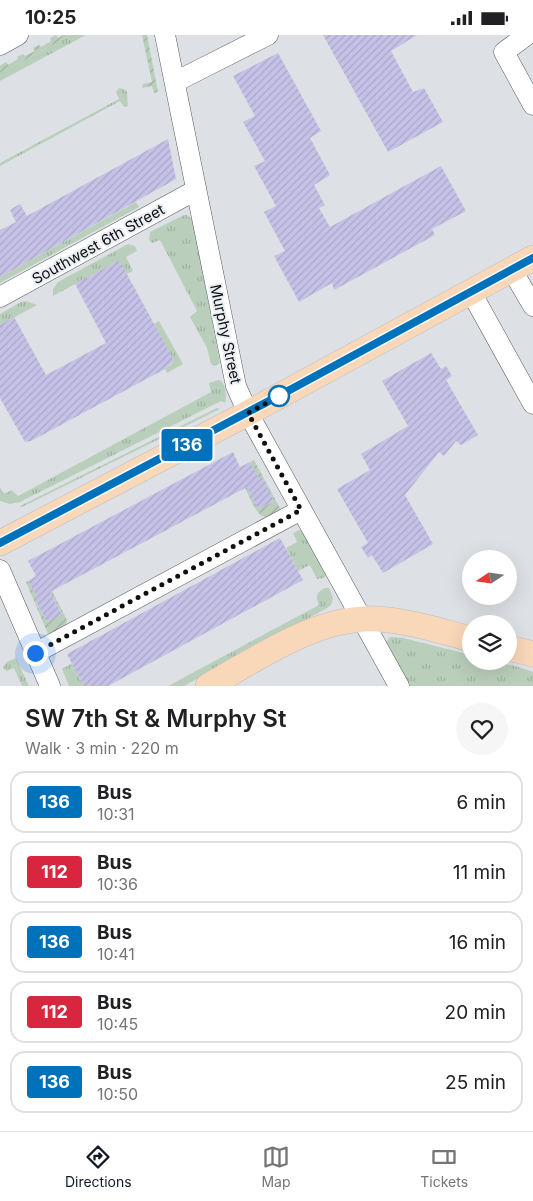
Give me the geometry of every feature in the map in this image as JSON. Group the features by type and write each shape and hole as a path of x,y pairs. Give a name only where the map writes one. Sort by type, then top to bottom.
{"main road":[{"path":"0,543 248,413 523,264"},
{"path":"208,686 294,639 332,625 363,619 392,620 462,637"},
{"path":"517,650 533,654"}],"street":[{"path":"0,45 18,35"},
{"name":"Murphy Street","path":"166,35 233,377 248,413 399,686"},
{"path":"175,82 268,35"},
{"path":"527,35 504,52 533,105"},
{"name":"Southwest 6th Street","path":"0,297 196,190"},
{"path":"523,264 532,302"},
{"path":"471,292 533,404"},
{"path":"35,653 301,510"},
{"path":"0,570 50,686"},
{"path":"517,660 533,667"}],"green space":[{"path":"56,35 58,38 63,35 71,35 0,73 0,66 6,62 8,65 18,59 17,57 23,54 25,56 35,51 33,48 39,45 41,47 51,41 50,38"},
{"path":"71,35 86,35 0,81 0,73"},
{"path":"142,35 147,35 158,92 154,93 152,86 142,88 143,84 152,82"},
{"path":"119,88 127,92 128,106 124,107 120,101 0,166 0,163 119,99 116,92"},
{"path":"136,202 139,207 0,283 0,277"},
{"path":"184,215 193,220 220,363 214,366 211,364 207,348 190,317 197,311 160,240 152,243 149,240 150,232"},
{"path":"128,244 135,246 137,251 126,257 133,271 127,274 122,265 116,262 53,296 53,289 58,282"},
{"path":"26,301 37,305 0,325 0,314"},
{"path":"159,321 183,364 167,373 165,369 172,364 173,360 154,324"},
{"path":"218,380 223,383 225,388 225,403 221,401 20,502 10,504 0,501 0,487 4,494 12,490 18,496 211,392 209,383"},
{"path":"217,408 220,409 20,508 22,505"},
{"path":"254,460 281,510 266,517 259,514 256,510 245,488 247,487 258,509 274,501 262,477 259,479 250,462"},
{"path":"299,530 303,532 326,575 324,578 317,579 310,565 298,571 286,548 297,542 293,533"},
{"path":"28,581 38,599 35,601 47,622 62,614 50,592 52,591 67,620 66,626 48,634 26,582"},
{"path":"325,588 329,588 333,598 331,605 327,608 184,686 168,686 319,605 318,595"},
{"path":"390,637 403,638 462,653 462,670 517,670 517,667 525,669 533,672 533,686 409,686 386,643"},
{"path":"16,658 29,686 22,686 14,668 7,671 3,667 7,662"},
{"path":"72,663 84,686 69,686 62,669"}],"building":[{"path":"323,35 417,35 391,51 413,92 424,88 443,122 388,152"},
{"path":"278,53 321,131 310,138 330,175 314,185 325,205 319,208 330,227 441,166 466,211 432,229 435,235 334,290 332,283 299,302 274,256 285,251 264,212 276,206 254,166 265,161 243,122 255,116 233,76"},
{"path":"168,139 176,179 0,277 0,230 16,222 10,210 20,204 27,216"},
{"path":"118,261 122,265 173,362 165,369 31,441 25,442 0,398 0,325 14,317 46,375 106,343 75,284"},
{"path":"431,353 441,369 446,366 452,376 446,380 478,435 461,445 456,441 444,456 439,452 405,495 433,544 383,573 372,555 368,558 361,547 368,543 337,489 370,470 361,454 408,426 382,381"},
{"path":"233,452 240,467 250,462 259,479 262,477 274,501 258,509 247,487 50,592 62,615 47,622 35,600 38,599 28,581 36,576 28,561"},
{"path":"280,538 303,580 108,686 84,686 67,654"}],"bus line":[{"name":"136","path":"0,543 286,392 533,258"}],"route":[{"path":"35,653 301,510 248,413 279,396"}]}
